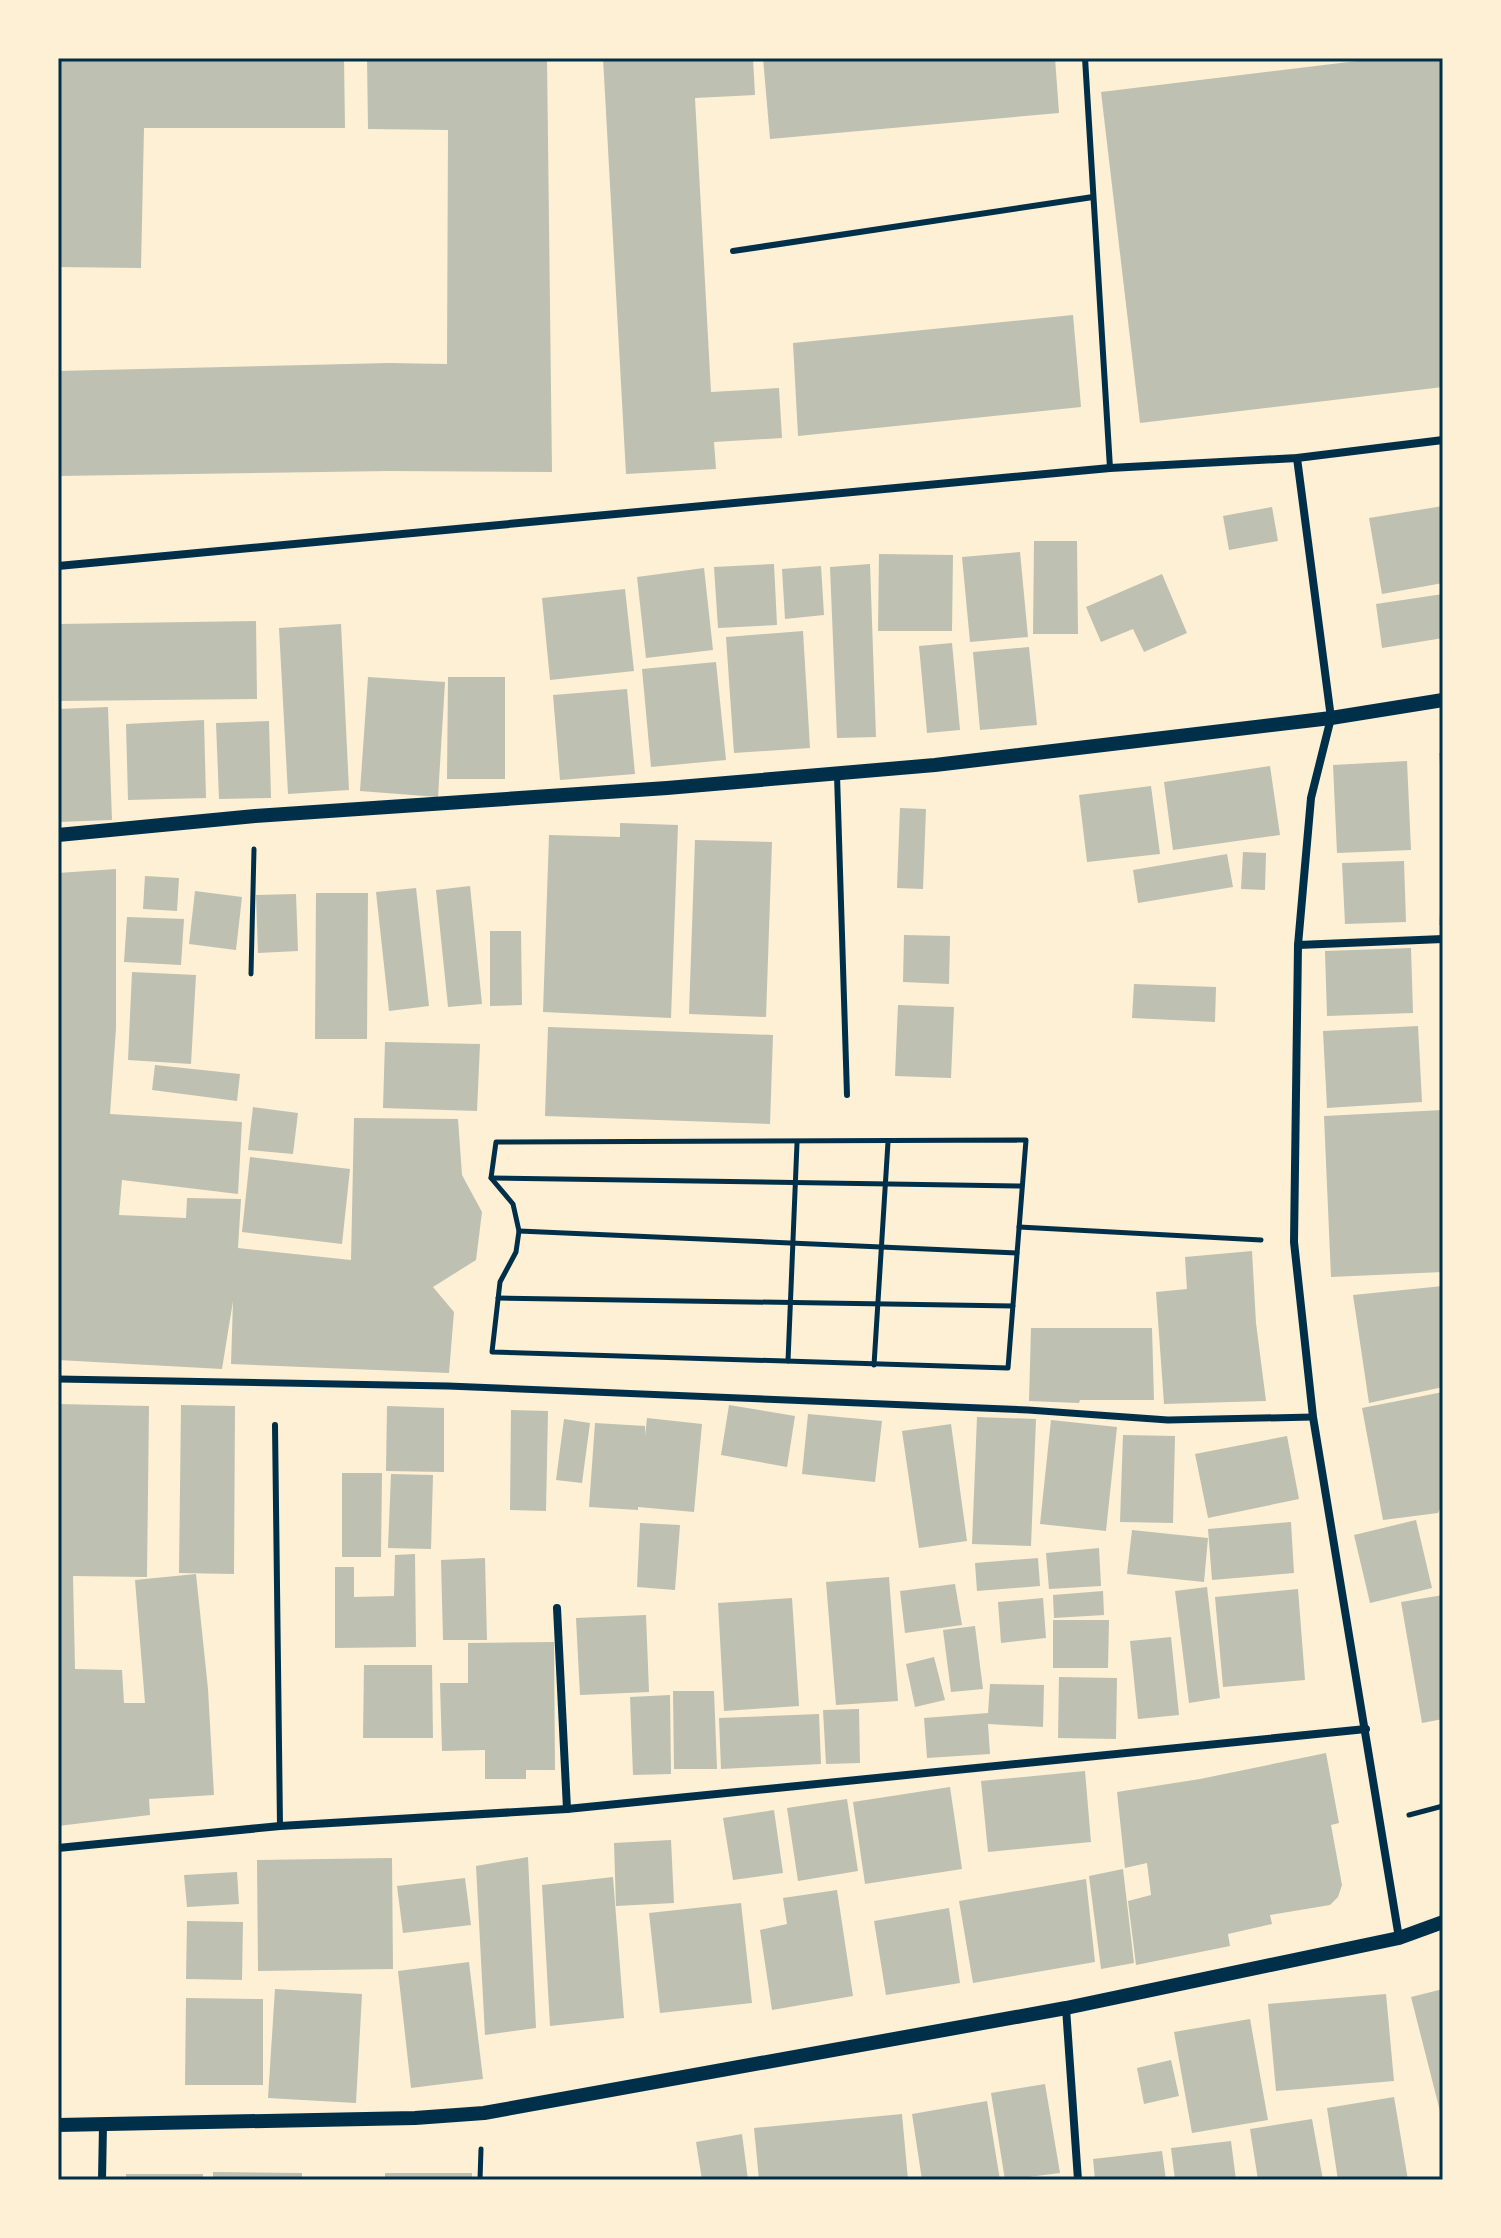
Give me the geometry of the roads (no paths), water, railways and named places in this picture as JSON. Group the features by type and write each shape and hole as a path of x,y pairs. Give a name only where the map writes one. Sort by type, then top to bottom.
{"street":[{"path":"58,566 1110,468 1297,458 1443,440"},
{"path":"1297,458 1331,718 1311,798 1298,945 1294,1242 1313,1417 1399,1938"},
{"path":"58,835 255,816 935,765 1331,718 1443,700"},
{"path":"1298,945 1443,939"},
{"path":"58,1379 418,1385 1028,1410 1168,1420 1313,1417"},
{"path":"557,1608 567,1809"},
{"path":"58,1848 280,1826 567,1809 1366,1729"},
{"path":"58,2125 415,2118 484,2113 1066,2008 1399,1938 1443,1922"},
{"path":"1066,2008 1078,2180"},
{"path":"102,2180 103,2125"}],"lane":[{"path":"1085,58 1110,468"},
{"path":"733,251 1093,197"},
{"path":"837,774 847,1095"},
{"path":"275,1425 280,1826"}]}
